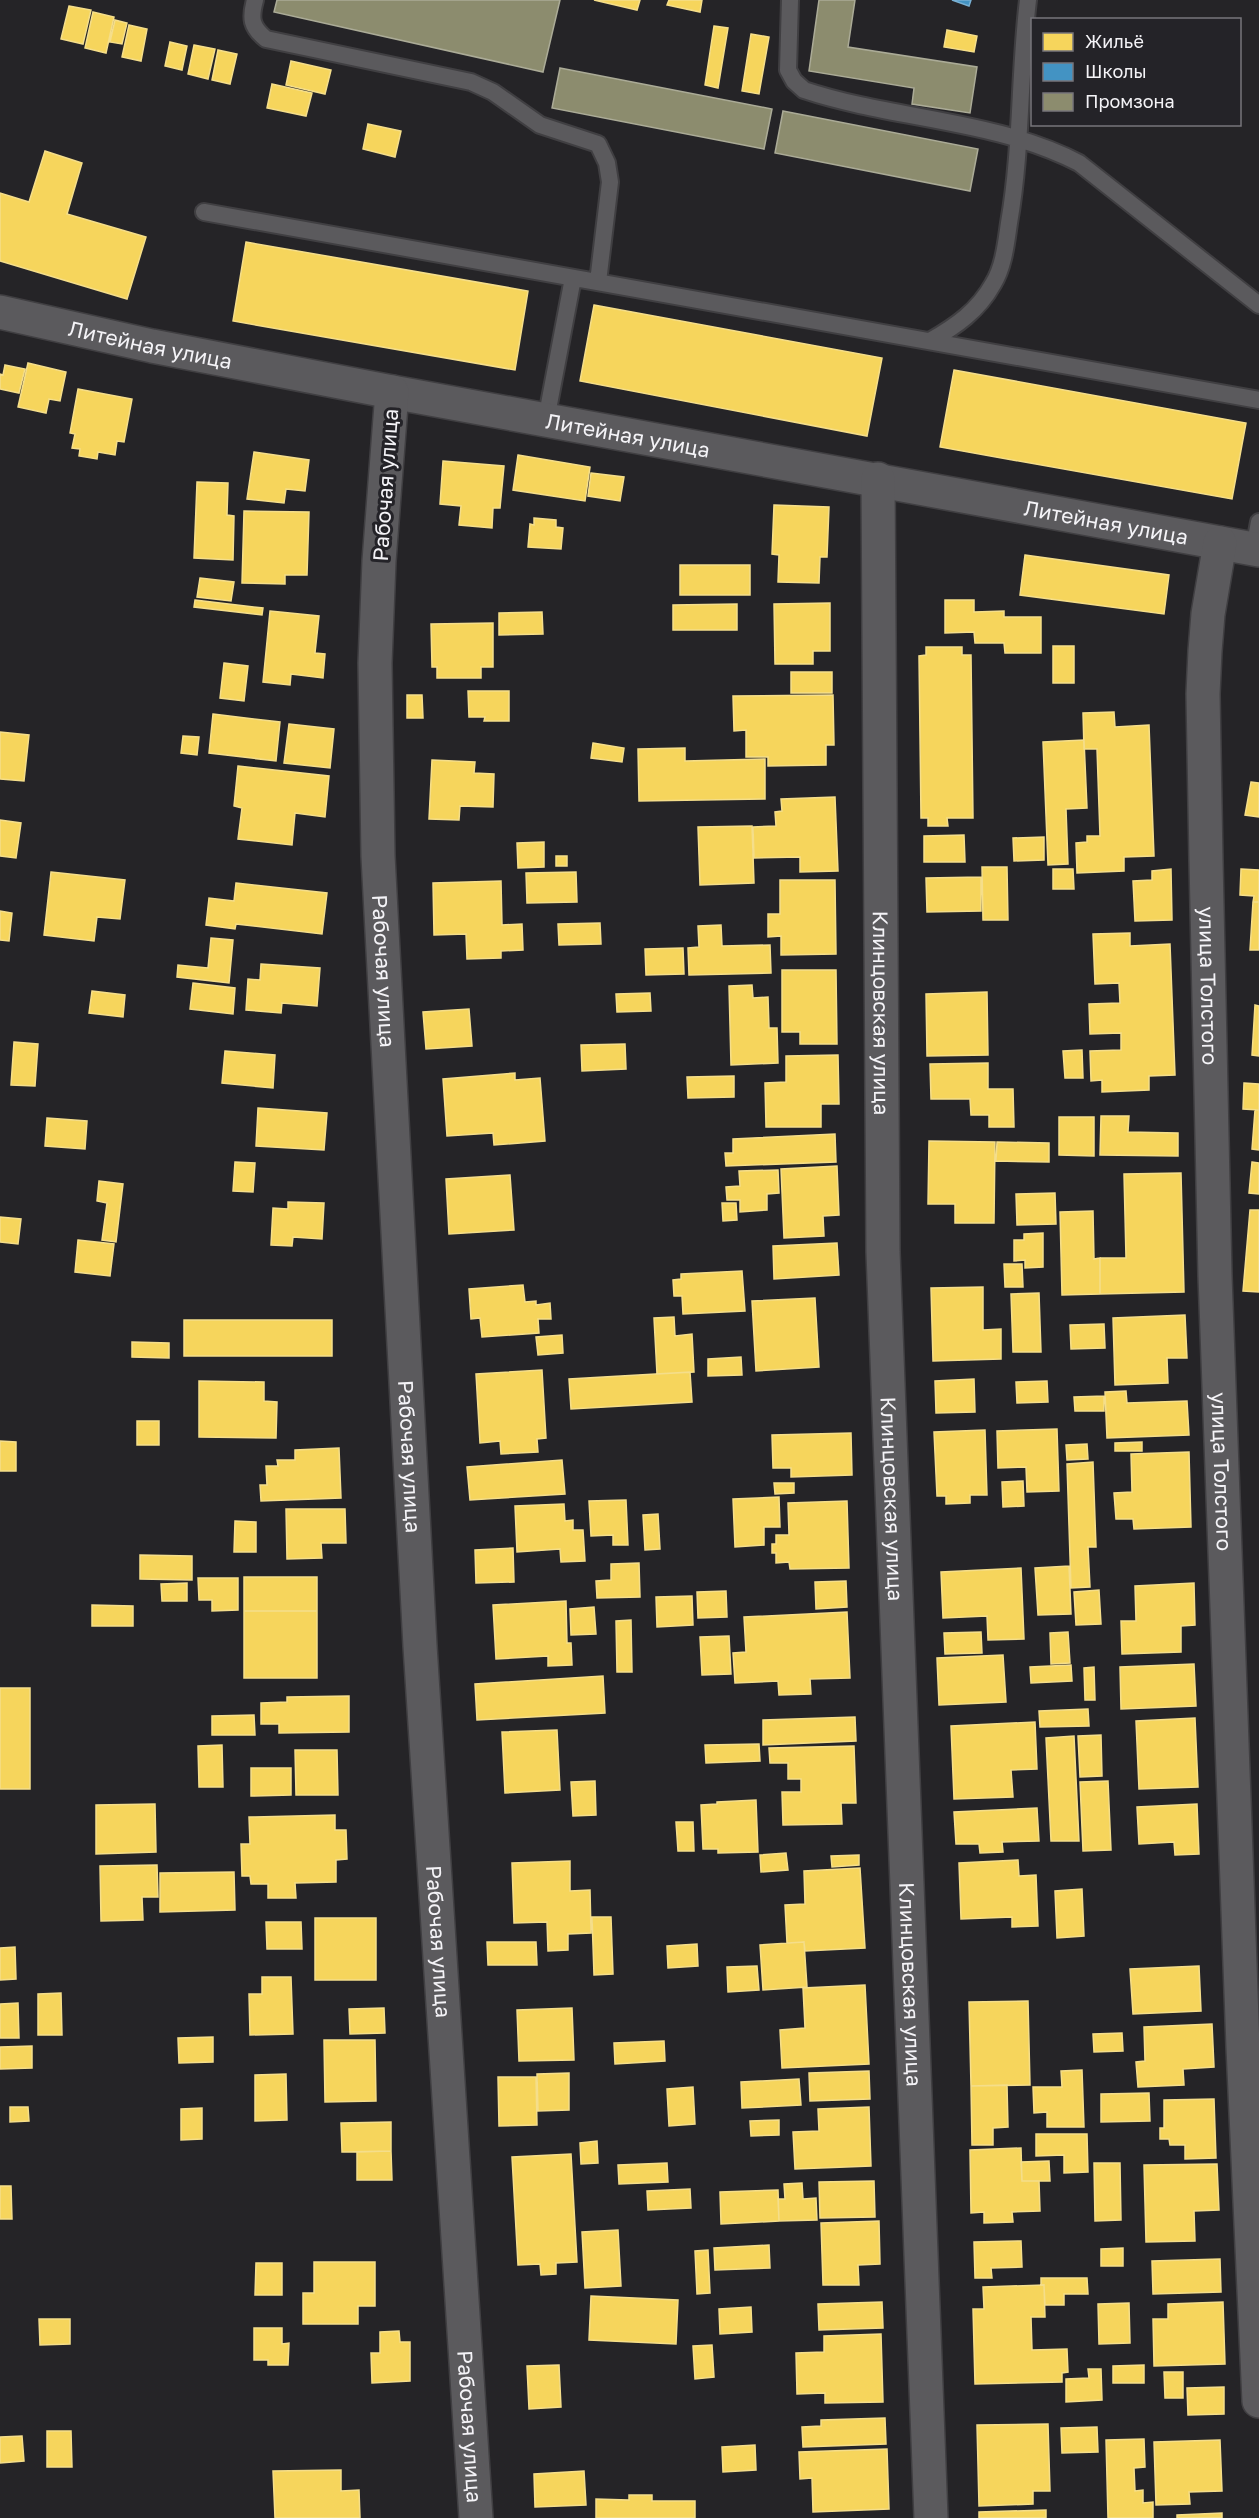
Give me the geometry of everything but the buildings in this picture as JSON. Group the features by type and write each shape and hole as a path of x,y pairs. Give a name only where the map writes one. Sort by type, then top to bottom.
{"street":[{"name":"Литейная улица","path":"0,312 152,346 392,392 1220,543 1257,540"},
{"name":"Рабочая улица","path":"392,392 379,561 375,663 378,856 421,1670 476,2518"},
{"name":"Клинцовская улица","path":"878,479 883,1252 931,2518"},
{"name":"улица Толстого","path":"1220,543 1208,614 1204,662 1207,897 1215,1276 1243,2047 1259,2402"}],"lane":[{"path":"255,0 251,17 255,31 266,39 471,82 493,92 540,125 598,144 607,163 610,182 598,282"},
{"path":"790,0 789,70 794,81 804,90 896,113 1020,138 1055,150 1079,163 1259,305"},
{"path":"930,341 956,327 978,307 995,282 1004,254 1016,181 1028,0"},
{"path":"204,212 1259,399"},
{"path":"546,420 573,278"}]}
